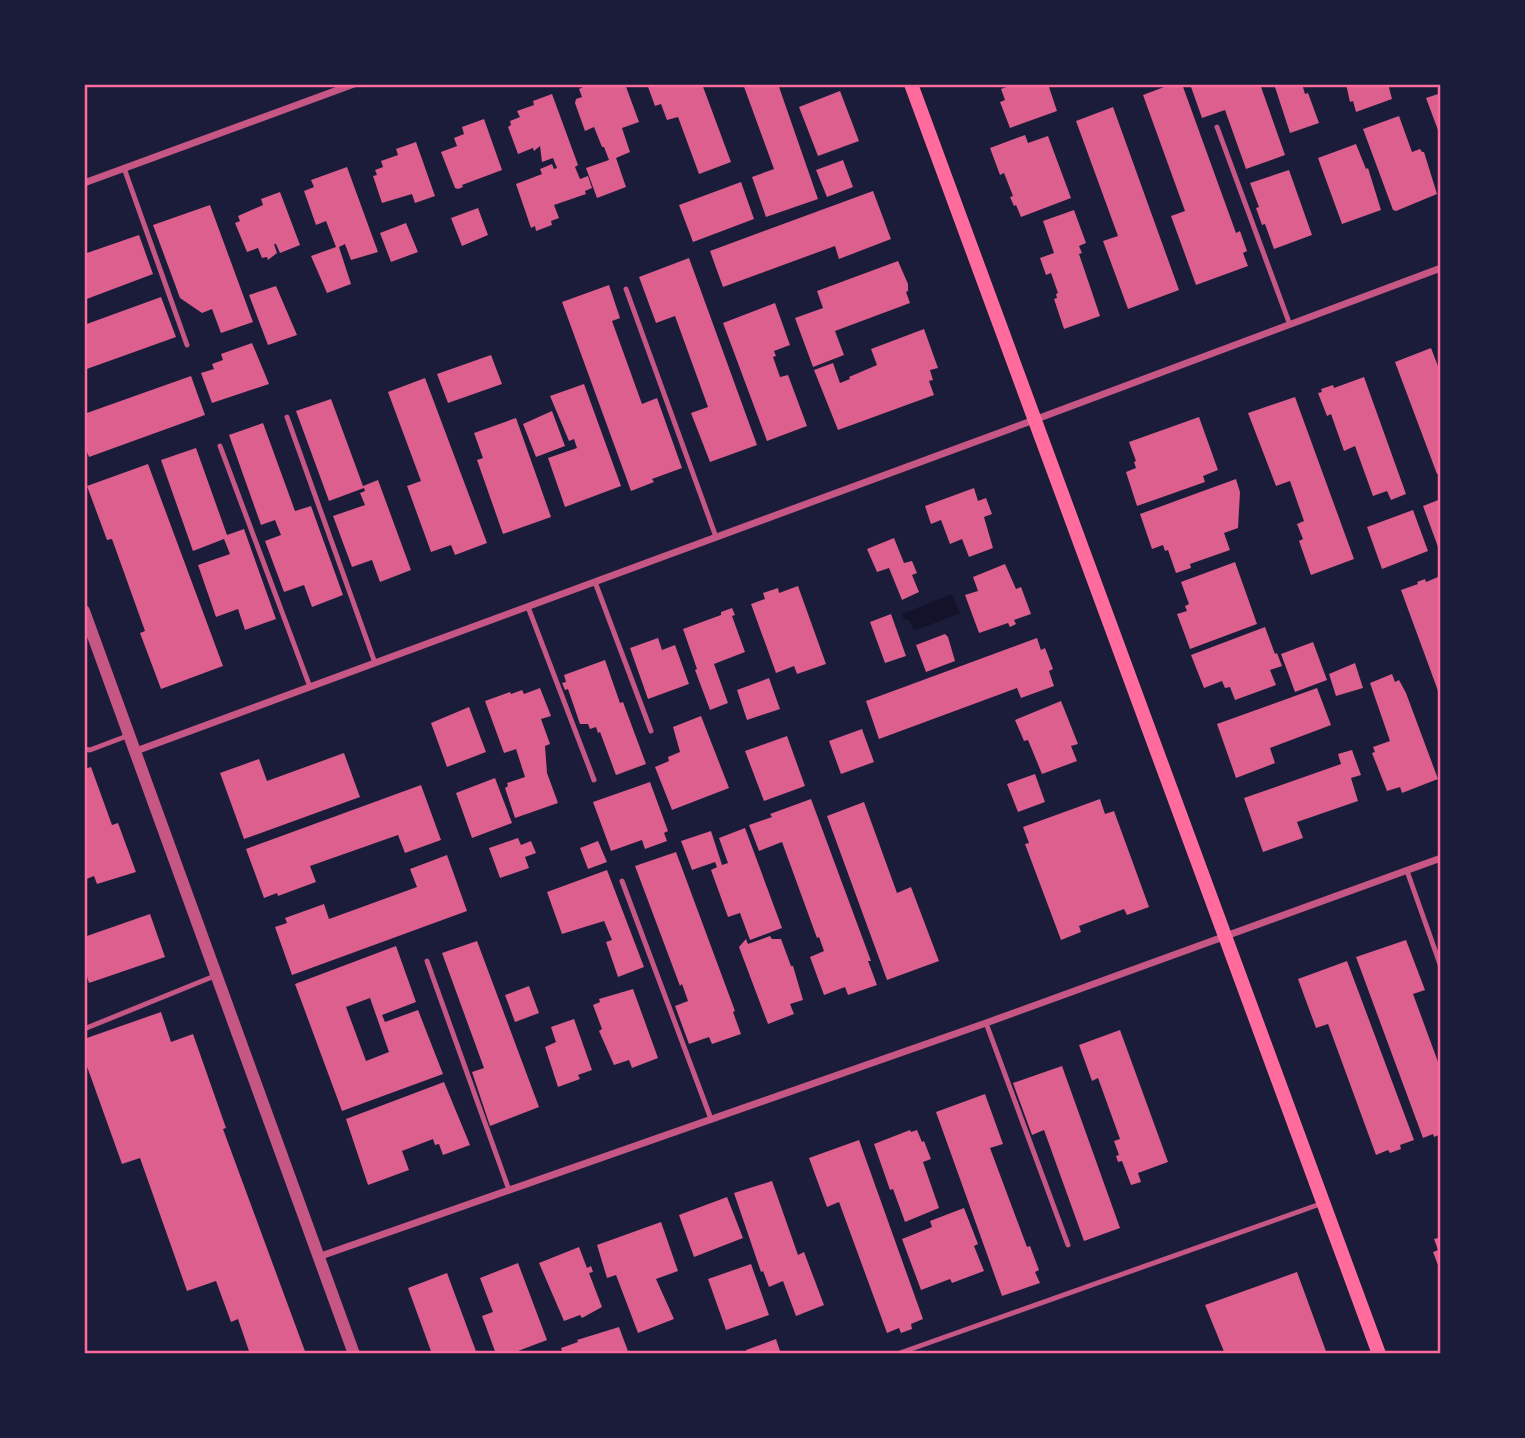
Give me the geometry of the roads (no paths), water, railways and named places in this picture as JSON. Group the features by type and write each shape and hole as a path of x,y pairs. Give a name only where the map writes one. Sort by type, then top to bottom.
{"main road":[{"path":"911,84 1380,1354"}],"street":[{"path":"84,183 354,84"},
{"path":"136,751 1441,268"},
{"path":"84,611 354,1354"},
{"path":"318,1257 986,1023 1441,858"}],"lane":[{"path":"1217,127 1290,325"},
{"path":"124,168 187,345"},
{"path":"626,289 716,537"},
{"path":"287,417 375,663"},
{"path":"220,446 310,687"},
{"path":"595,582 651,731"},
{"path":"528,607 594,780"},
{"path":"84,749 90,750 130,735"},
{"path":"1407,871 1441,967"},
{"path":"622,881 711,1119"},
{"path":"427,961 509,1190"},
{"path":"84,1029 217,975"},
{"path":"986,1023 1068,1245"},
{"path":"897,1354 1323,1203"}]}
